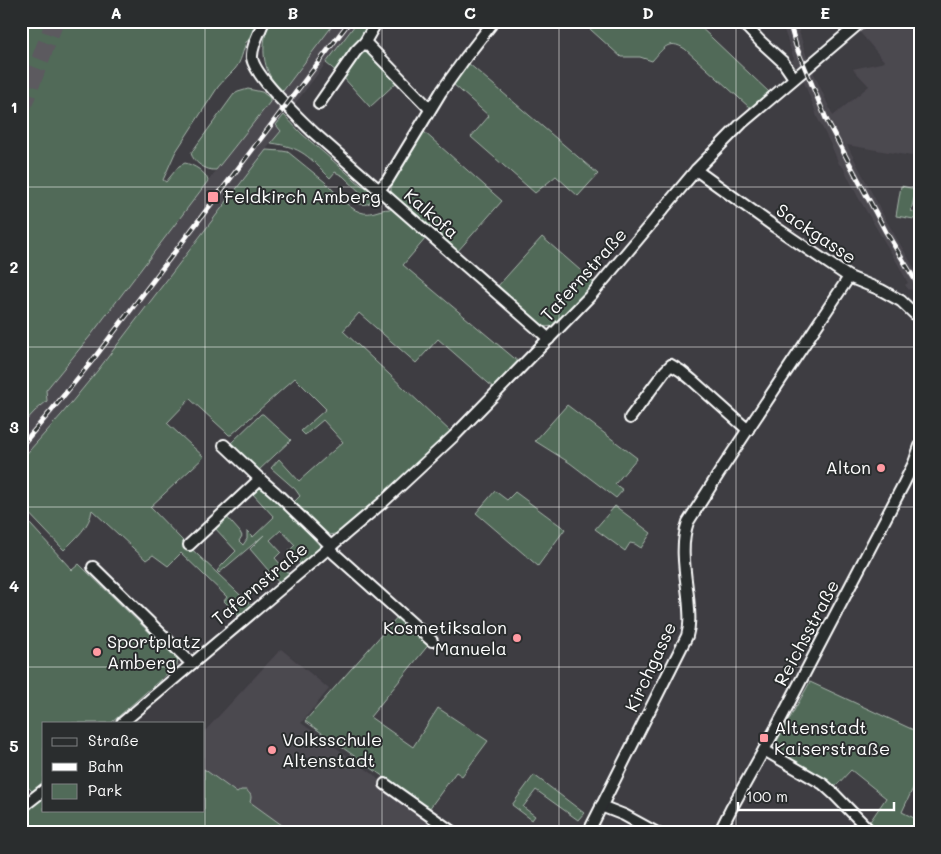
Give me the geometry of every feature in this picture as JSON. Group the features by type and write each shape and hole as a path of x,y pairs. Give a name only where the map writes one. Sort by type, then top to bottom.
{"street":[{"name":"Kalkofa","path":"264,21 258,34 252,57 257,70 278,96 313,132 549,339"},
{"path":"318,104 365,42 377,21"},
{"path":"378,190 387,181 430,109 494,21"},
{"path":"741,21 783,62 794,78"},
{"name":"Tafernstraße","path":"123,722 382,503 464,426 592,294 696,170 742,123 862,21"},
{"path":"365,42 430,109"},
{"name":"Sackgasse","path":"696,170 775,227 850,277 894,297 906,305 920,319"},
{"name":"Kirchgasse","path":"588,833 687,636 690,616 684,550 688,522 850,277"},
{"path":"630,418 665,370 671,365 692,380 748,430"},
{"path":"224,445 330,547"},
{"name":"Reichsstraße","path":"719,833 903,485 920,446"},
{"path":"189,544 260,479"},
{"name":"Tafernstraße","path":"330,547 432,641"},
{"path":"93,567 191,664"},
{"path":"764,750 823,784 872,833"},
{"path":"385,784 454,833"},
{"path":"21,808 42,792"},
{"path":"601,806 624,815 656,833"}],"shaded area":[{"path":"336,21 358,21 291,109 276,125 281,130 98,370 21,460 21,426 46,401 46,390 91,335 260,113 283,91"},
{"path":"781,21 796,21 807,58 833,116 869,86 853,69 885,62 858,30 869,21 920,21 920,128 917,128 912,156 847,145 886,220 920,278 920,302 911,289 909,290 905,285 908,283 899,266 858,197 843,167 839,164 817,117 797,65 794,66 792,60 794,59"},
{"name":"Volksschule Altenstadt","path":"281,649 329,689 301,723 373,774 384,786 447,833 293,833 205,770 205,731"}],"green space":[{"path":"21,21 264,21 258,34 246,42 237,66 218,87 175,153 163,180 166,182 179,166 185,163 199,169 208,181 91,335 46,390 47,401 21,426 21,400 27,371 21,367"},
{"path":"270,21 336,21 283,91 272,79 264,58 265,35"},
{"path":"358,21 373,21 337,72 326,63"},
{"path":"581,21 694,21 770,93 753,107 749,107 685,49 674,45 666,46 652,61 640,57 621,57"},
{"path":"366,50 398,81 370,107 342,76 362,51"},
{"path":"468,63 598,174 578,196 556,176 535,193 471,137 489,116 452,83"},
{"path":"248,89 262,92 270,98 270,102 216,170 200,165 194,160 191,153 234,94"},
{"path":"284,115 302,134 361,185 372,192 373,200 367,204 357,203 364,196 343,176 335,172 330,178 298,150 271,143 281,131 276,125"},
{"path":"423,131 502,201 457,252 391,195 391,186 394,179"},
{"path":"266,150 288,152 325,182 355,210 369,213 385,209 394,210 426,238 403,265 520,363 495,389 438,339 416,363 359,313 343,331 451,432 388,491 338,533 330,535 323,532 293,503 300,496 295,489 271,468 279,459 299,481 343,442 323,420 305,435 301,431 326,409 295,378 231,435 190,399 167,423 204,457 150,507 253,607 239,616 224,601 227,597 181,553 168,566 153,555 146,560 92,510 85,527 64,550 21,505 21,460 98,370"},
{"path":"901,186 920,190 920,199 914,198 911,211 920,213 920,220 896,216"},
{"path":"542,237 595,283 554,326 544,327 497,287"},
{"path":"567,405 637,458 615,484 623,490 616,498 570,463 535,441"},
{"path":"261,414 291,440 258,471 230,444"},
{"path":"258,488 266,490 322,548 301,565 289,551 295,545 281,530 270,540 281,552 275,558 290,575 280,584 250,549 264,535 219,573 217,571 236,551 214,527 225,515 240,532 242,536 239,541 243,545 247,539 247,531 253,537 274,517 251,492"},
{"path":"495,491 507,500 515,492 565,529 538,566 476,513"},
{"path":"615,506 651,533 641,548 630,543 625,551 595,529"},
{"name":"Sportplatz Amberg","path":"21,514 72,570 79,564 154,637 169,648 177,656 178,661 177,665 112,722 42,722 42,783 32,791 28,787 21,793"},
{"path":"399,615 430,643 370,717 413,747 438,708 488,741 462,776 456,772 429,809 305,721"},
{"path":"810,682 920,733 920,773 902,812 920,821 920,833 879,833 869,823 886,798 851,770 835,787 778,753 775,747 776,743"},
{"path":"205,770 237,793 241,790 246,790 251,795 250,802 293,833 21,833 21,814 42,798 42,812 205,812"},
{"path":"534,775 584,813 578,820 536,790 523,807 535,816 532,820 512,805"}],"tunnel":[{"path":"21,110 55,21"}],"railway":[{"path":"21,446 92,361 350,21"},
{"path":"789,21 796,46 827,121 886,232 920,288"}],"place":[{"name":"Feldkirch Amberg","path":"213,197"},
{"name":"Alton","path":"881,468"},
{"name":"Kosmetiksalon Manuela","path":"517,638"},
{"name":"Sportplatz Amberg","path":"97,652"},
{"name":"Altenstadt Kaiserstraße","path":"764,738"},
{"name":"Volksschule Altenstadt","path":"272,750"}]}
